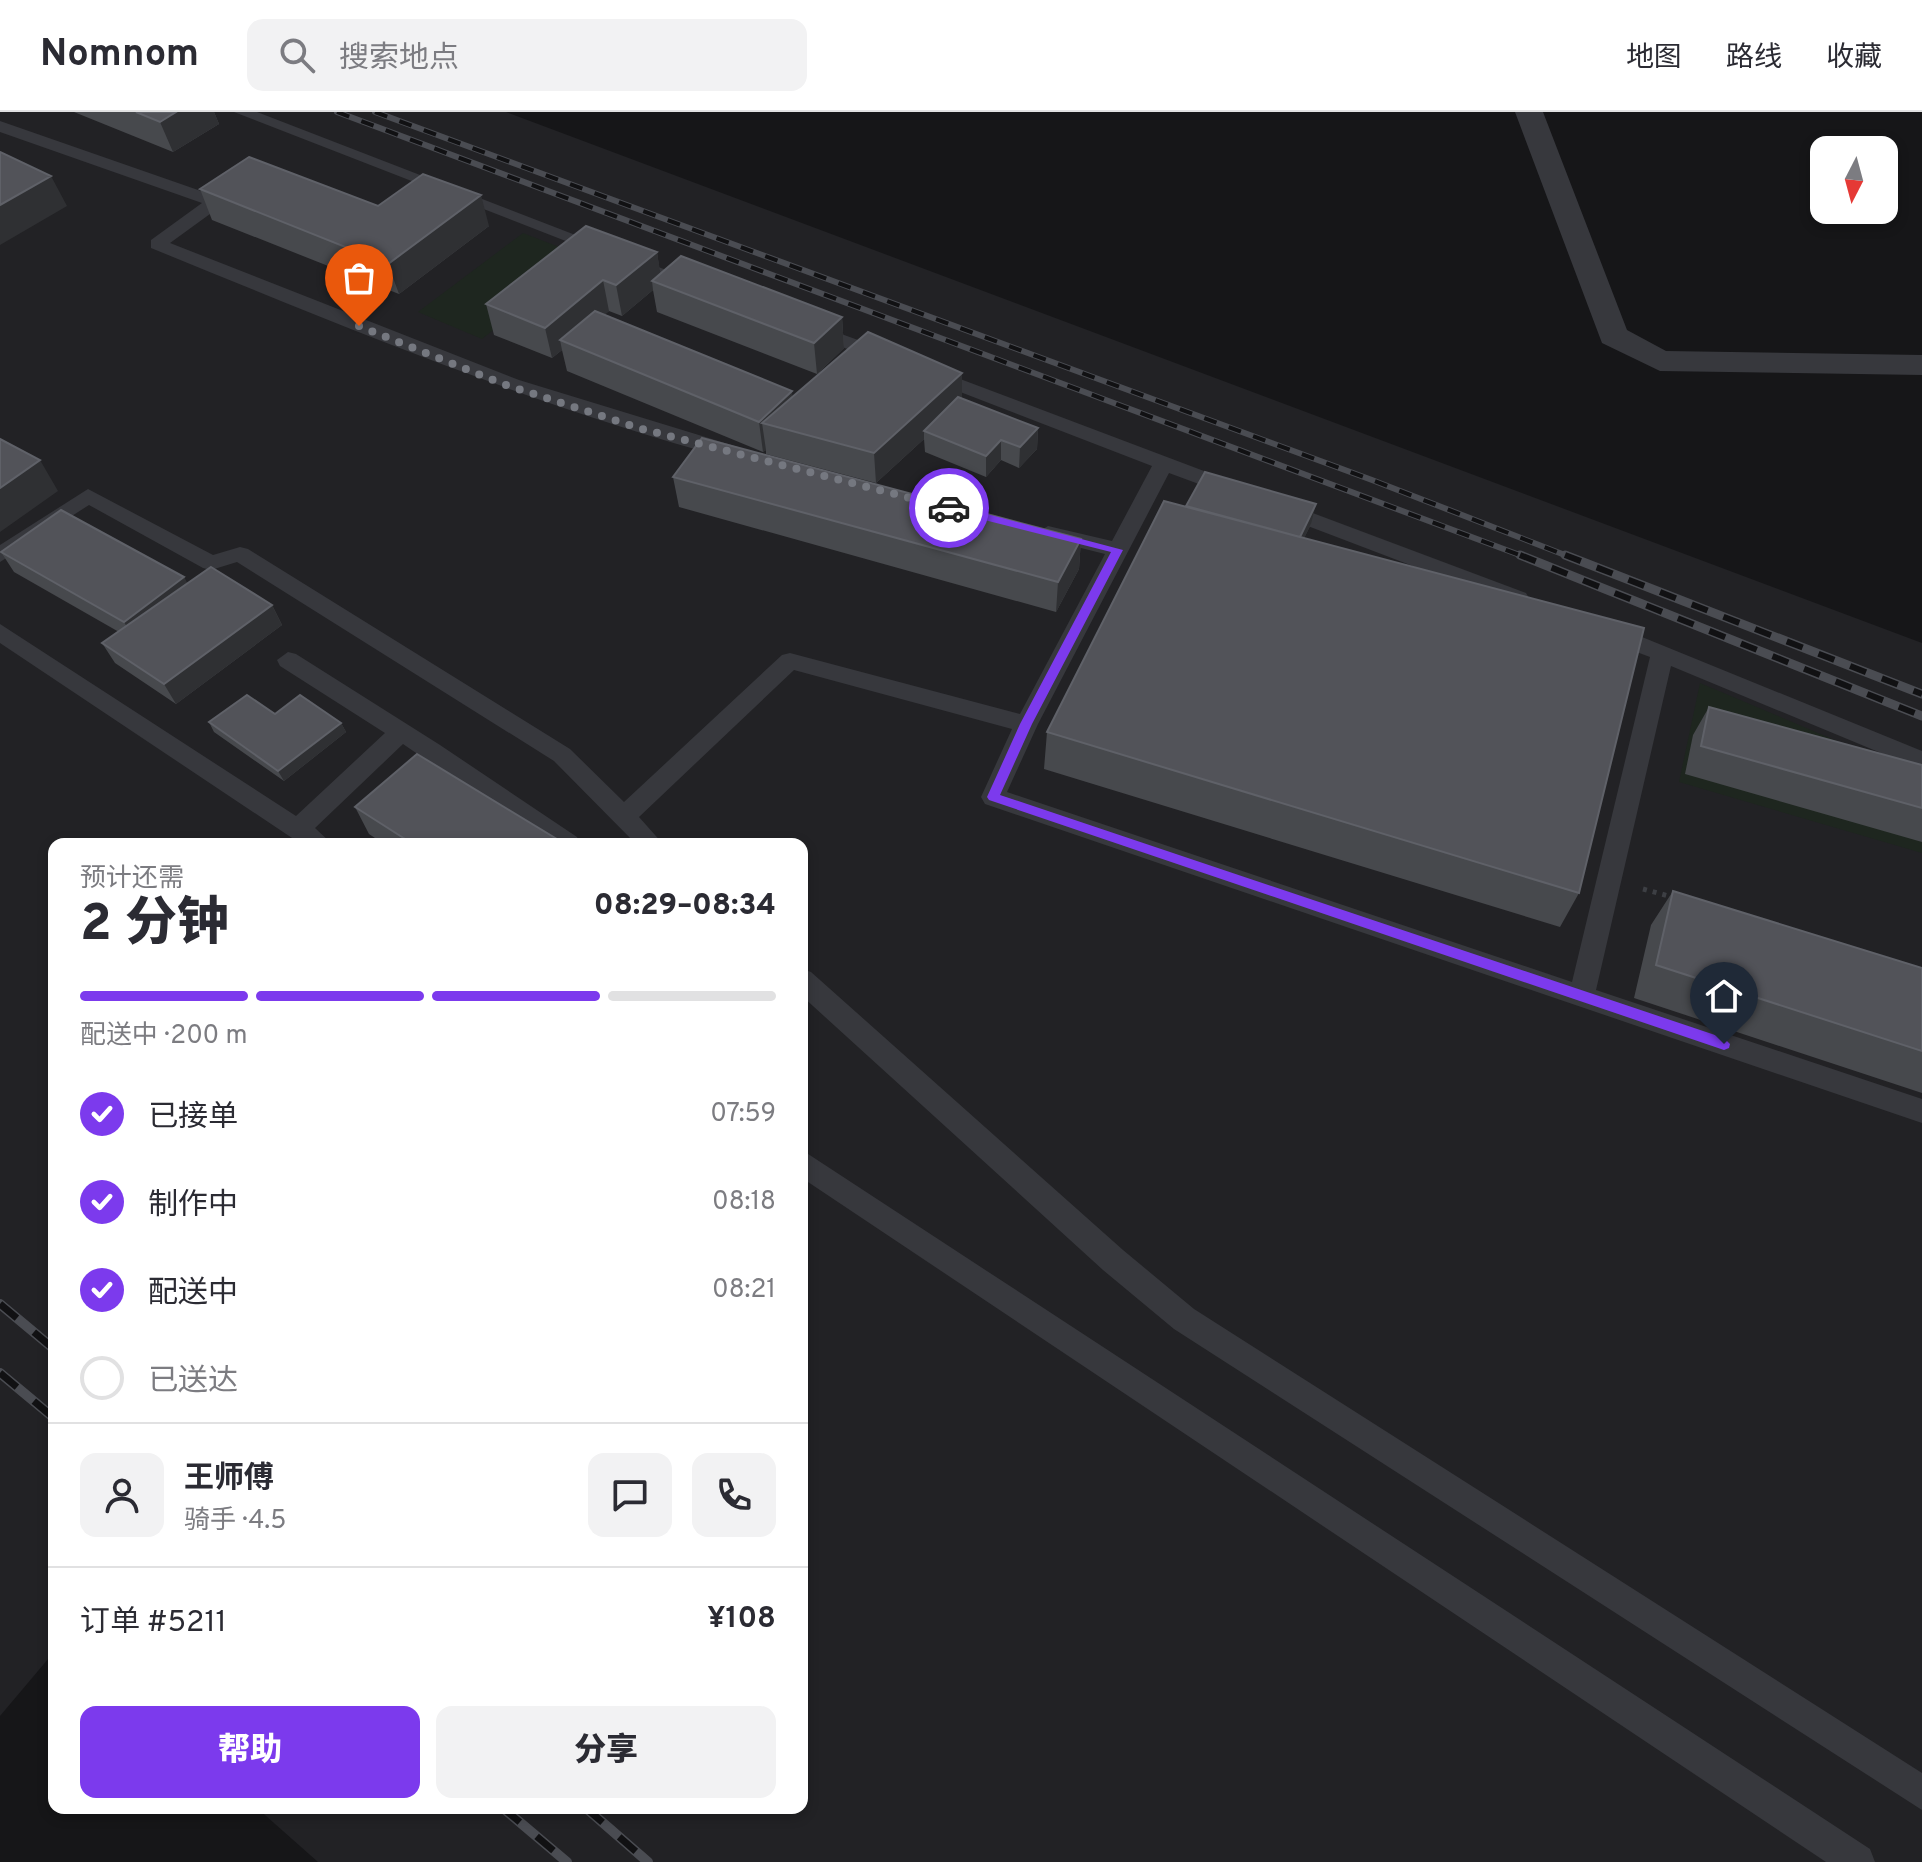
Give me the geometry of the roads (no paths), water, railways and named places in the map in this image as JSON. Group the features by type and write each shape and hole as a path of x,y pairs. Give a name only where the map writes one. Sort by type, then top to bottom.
{"street":[{"path":"1529,112 1613,336 1660,361 1922,365"}],"lane":[{"path":"242,112 718,293"},
{"path":"0,126 215,202 157,244 503,384 642,429 749,457"},
{"path":"792,322 1534,604"},
{"path":"1164,463 1026,724 993,797 1922,1111"},
{"path":"0,555 88,496 211,563 240,554 562,755 644,838"},
{"path":"1026,527 1118,550"},
{"path":"1591,626 1922,761"},
{"path":"0,632 311,838"},
{"path":"1582,996 1662,654"},
{"path":"288,660 559,838"},
{"path":"622,818 790,661 1026,724"},
{"path":"298,829 400,733"},
{"path":"808,985 1113,1260 1184,1319 1922,1793"},
{"path":"808,1167 1857,1862"}],"railway":[{"path":"337,112 1525,557"},
{"path":"375,112 1372,480 1570,557"},
{"path":"1520,555 1525,557"},
{"path":"1565,555 1922,694"},
{"path":"1525,557 1922,716"},
{"path":"0,1304 48,1344"},
{"path":"0,1373 48,1413"},
{"path":"510,1814 567,1862"},
{"path":"593,1814 648,1862"}]}
